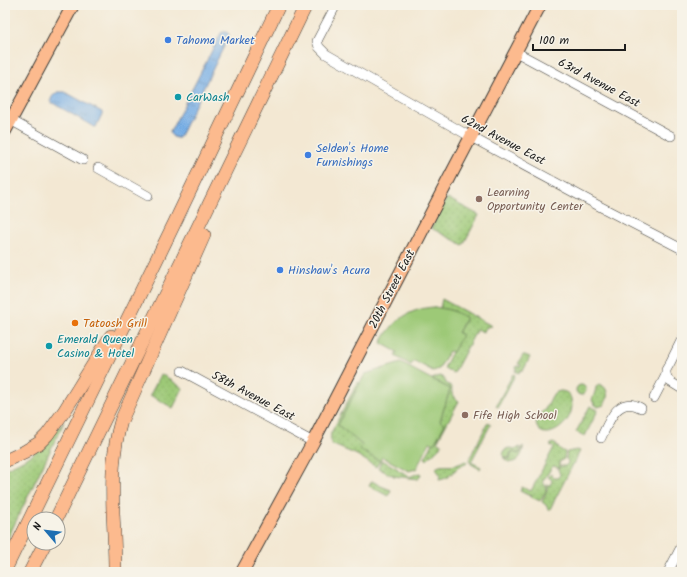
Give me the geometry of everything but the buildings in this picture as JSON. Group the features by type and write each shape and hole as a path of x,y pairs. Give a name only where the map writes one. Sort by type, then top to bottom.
{"highway":[{"path":"5,570 279,5"},
{"path":"60,511 306,5"},
{"path":"115,572 112,482 113,457 117,433 212,216 227,169"},
{"path":"5,461 39,443 53,428 108,341 174,224"},
{"path":"30,572 41,551"}],"main road":[{"path":"7,123 73,5"},
{"name":"20th Street East","path":"242,572 313,442 540,5"}],"street":[{"name":"62nd Avenue East","path":"336,5 317,42 322,52 471,137 682,249"},
{"name":"63rd Avenue East","path":"516,52 671,136"},
{"path":"7,123 83,160"},
{"path":"98,168 148,196"},
{"path":"654,398 682,339"},
{"name":"58th Avenue East","path":"182,372 313,442"},
{"path":"666,375 667,379 671,383 682,389"},
{"path":"600,438 613,415 620,407 632,404 640,408"},
{"path":"668,572 682,545"}],"green space":[{"path":"447,198 479,215 463,245 431,228"},
{"path":"442,299 492,326 487,327 483,332 477,329 454,373 444,368 461,335 458,333 466,318 450,310 440,308"},
{"path":"435,307 450,310 466,317 458,333 462,335 453,352 449,351 439,369 433,371 414,361 411,365 395,356 397,352 381,343 385,335 396,322 403,317 418,310"},
{"path":"523,355 530,357 523,371 520,370 519,373 515,370 518,369 516,368 517,366 520,367 521,365 518,364"},
{"path":"401,363 450,389 440,421 445,424 434,444 430,442 416,469 409,471 382,457 380,461 360,450 362,445 338,425 365,374"},
{"path":"161,374 183,388 173,408 150,395"},
{"path":"513,374 515,375 498,407 496,406"},
{"path":"440,376 443,377 446,383 452,387 453,396 459,401 437,442 442,444 441,446 427,460 425,458 445,424 440,421 450,389 432,379"},
{"path":"358,382 360,383 338,425 363,445 360,450 380,461 376,467 357,455 331,444 331,433"},
{"path":"600,384 607,391 607,399 604,405 598,407 592,400 596,387"},
{"path":"579,385 583,385 585,386 585,394 579,395 576,392 576,388"},
{"path":"560,391 569,394 572,408 570,415 560,428 553,432 541,432 537,427 536,421 539,414 544,410 554,393"},
{"path":"590,406 598,410 585,436 576,432"},
{"path":"64,422 5,544 5,469 32,455"},
{"path":"488,422 491,424 471,462 481,467 480,469 471,464 469,460 477,443 479,444 478,442"},
{"path":"553,443 565,452 564,459 560,461 560,466 558,468 554,466 550,470 543,480 546,491 540,501 531,497 531,494 530,496 520,491 522,487 531,491 554,447 550,445"},
{"path":"523,446 523,450 519,458 513,462 506,460 503,457 510,459 513,452 518,454 520,453"},
{"path":"520,447 520,453 516,453 514,451 511,452 509,458 503,456 506,449 517,449"},
{"path":"577,450 580,451 549,511 546,505 542,502 547,491 547,485 550,485 552,481 548,477 551,474 554,478 557,478 560,475 558,469 568,463 566,459 567,452"},
{"path":"382,460 409,477 419,473 421,474 420,477 418,479 393,476 392,474 391,475 378,468"},
{"path":"465,461 467,462 466,464 458,468 447,478 439,480 440,477 438,471 435,469 437,467 452,466"},
{"path":"372,481 391,490 388,496 369,486"}],"water":[{"path":"223,32 229,34 229,36 179,138 174,138 170,132 221,33"},
{"path":"58,92 65,92 102,112 96,127 51,102 53,96"}],"place":[{"name":"Tahoma Market","path":"168,40"},
{"name":"CarWash","path":"178,97"},
{"name":"Selden's Home Furnishings","path":"308,155"},
{"name":"Learning Opportunity Center","path":"479,199"},
{"name":"Hinshaw's Acura","path":"280,270"},
{"name":"Tatoosh Grill","path":"75,323"},
{"name":"Emerald Queen Casino & Hotel","path":"49,346"},
{"name":"Fife High School","path":"465,415"}]}
